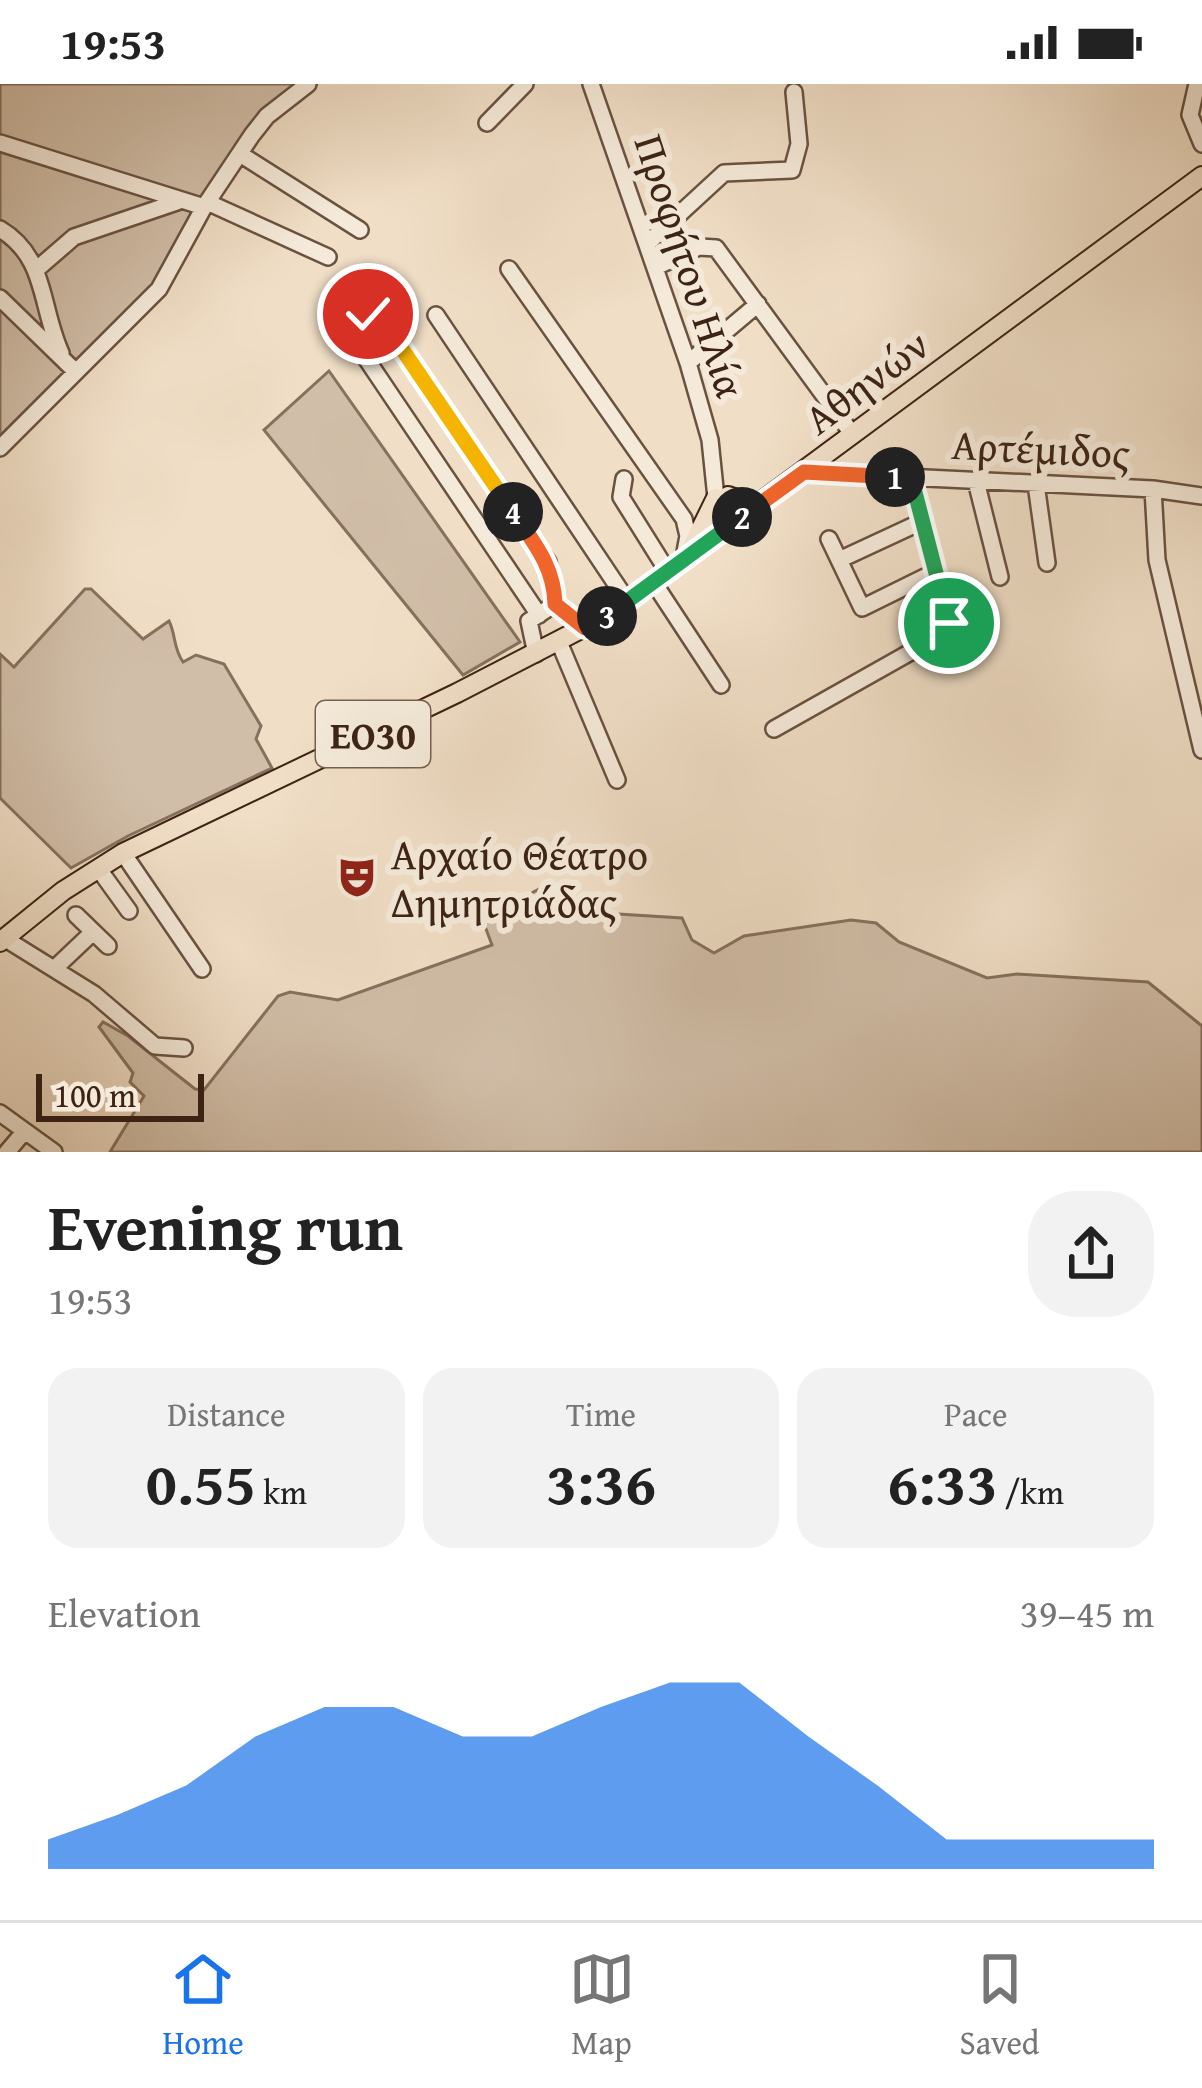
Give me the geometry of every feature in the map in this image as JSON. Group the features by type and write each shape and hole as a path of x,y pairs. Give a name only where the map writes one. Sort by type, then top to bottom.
{"main road":[{"name":"Αθηνών","path":"2,940 122,853 536,654 628,602 1202,176"},
{"path":"669,572 722,497 743,516"}],"street":[{"path":"0,448 169,276 206,205 267,116 308,84"},
{"path":"487,123 525,84"},
{"name":"Προφήτου Ηλία","path":"591,84 688,363 722,497"},
{"path":"1197,84 1190,115 1202,144"},
{"path":"648,243 724,172 782,173 795,167 799,125 794,92"},
{"path":"0,143 128,181 177,202 206,205 328,257"},
{"path":"240,154 360,230"},
{"path":"37,269 74,238 177,202"},
{"path":"0,229 26,248 37,269 61,353"},
{"path":"656,267 708,245 716,248 853,435"},
{"path":"509,269 684,519 688,536 669,572"},
{"path":"0,298 76,372"},
{"path":"688,363 758,304"},
{"path":"539,614 355,342 353,326 359,318 368,314 381,318 548,562 555,604 585,628"},
{"path":"436,315 628,602"},
{"name":"Αρτέμιδος","path":"804,472 1153,489 1202,496"},
{"path":"774,729 947,633 949,623 911,477"},
{"path":"624,479 621,497 669,572 721,685"},
{"path":"976,481 1000,577"},
{"path":"1036,484 1047,563"},
{"path":"1153,489 1157,560 1202,750"},
{"path":"722,497 743,516"},
{"path":"839,560 922,521"},
{"path":"829,539 862,608 935,572"},
{"path":"536,654 529,621 555,604"},
{"path":"560,642 617,780"},
{"path":"122,853 202,969"},
{"path":"98,868 129,911"},
{"path":"76,915 108,946"},
{"path":"54,969 93,932"},
{"path":"2,940 94,994 154,1046 184,1048"},
{"path":"0,1113 54,1152"},
{"path":"7,1152 24,1132"}],"shaded area":[{"path":"0,84 300,84 278,99 158,281 0,439"},
{"path":"329,371 520,642 463,675 264,430"},
{"path":"85,589 91,589 143,639 169,621 183,662 196,655 224,664 261,726 256,739 272,768 71,868 0,798 0,654 14,667"},
{"path":"541,888 551,902 571,909 598,905 618,914 682,918 692,940 714,953 744,936 851,920 876,923 899,942 987,978 1017,974 1148,982 1202,1026 1202,1152 110,1152 144,1096 130,1082 133,1073 99,1027 103,1022 195,1089 204,1090 278,996 290,992 338,1000 492,945 480,913 504,908"}],"place":[{"name":"Αρχαίο Θέατρο Δημητριάδας","path":"357,877"}],"route":[{"path":"368,314 381,318 548,562 555,604 585,628 628,602 804,472 911,477 949,623"}]}
